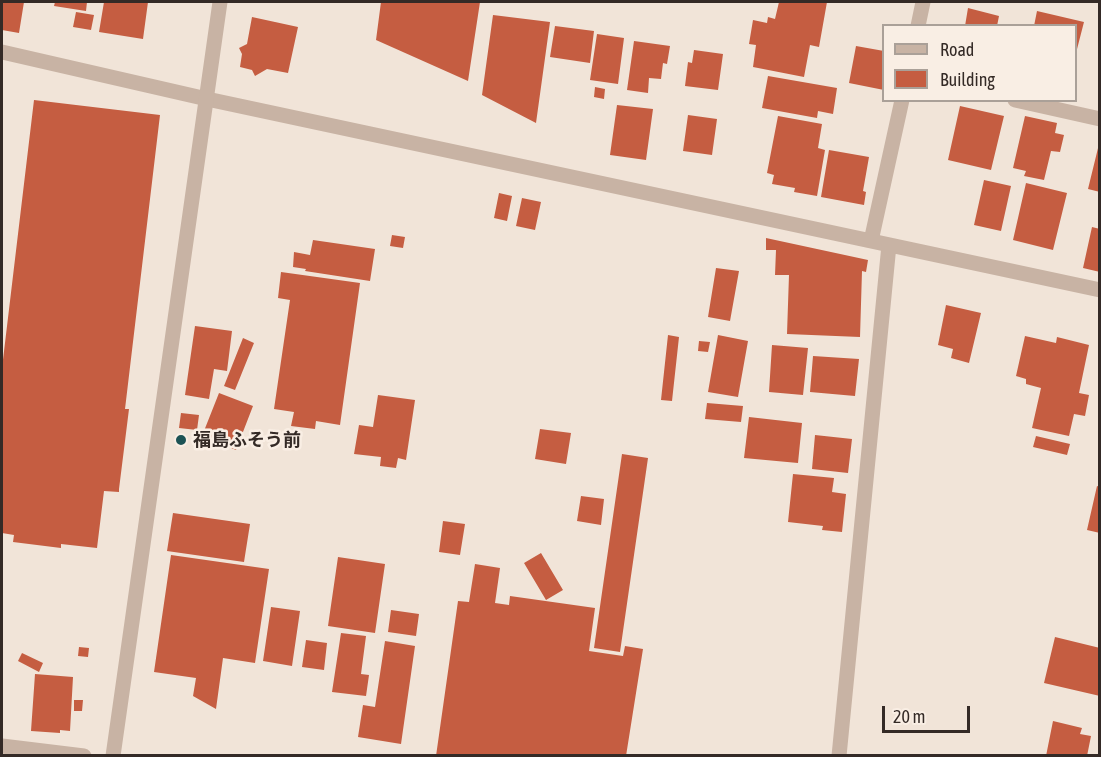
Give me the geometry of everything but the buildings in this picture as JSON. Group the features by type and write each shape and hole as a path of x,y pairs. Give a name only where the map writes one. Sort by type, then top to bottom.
{"street":[{"path":"113,756 220,2"},
{"path":"918,24 923,2"},
{"path":"2,52 207,99 1100,290"},
{"path":"871,241 902,102"},
{"path":"1024,102 1100,119"},
{"path":"839,756 889,245"},
{"path":"2,746 84,756"}],"place":[{"name":"福島ふそう前","path":"181,440"}]}
